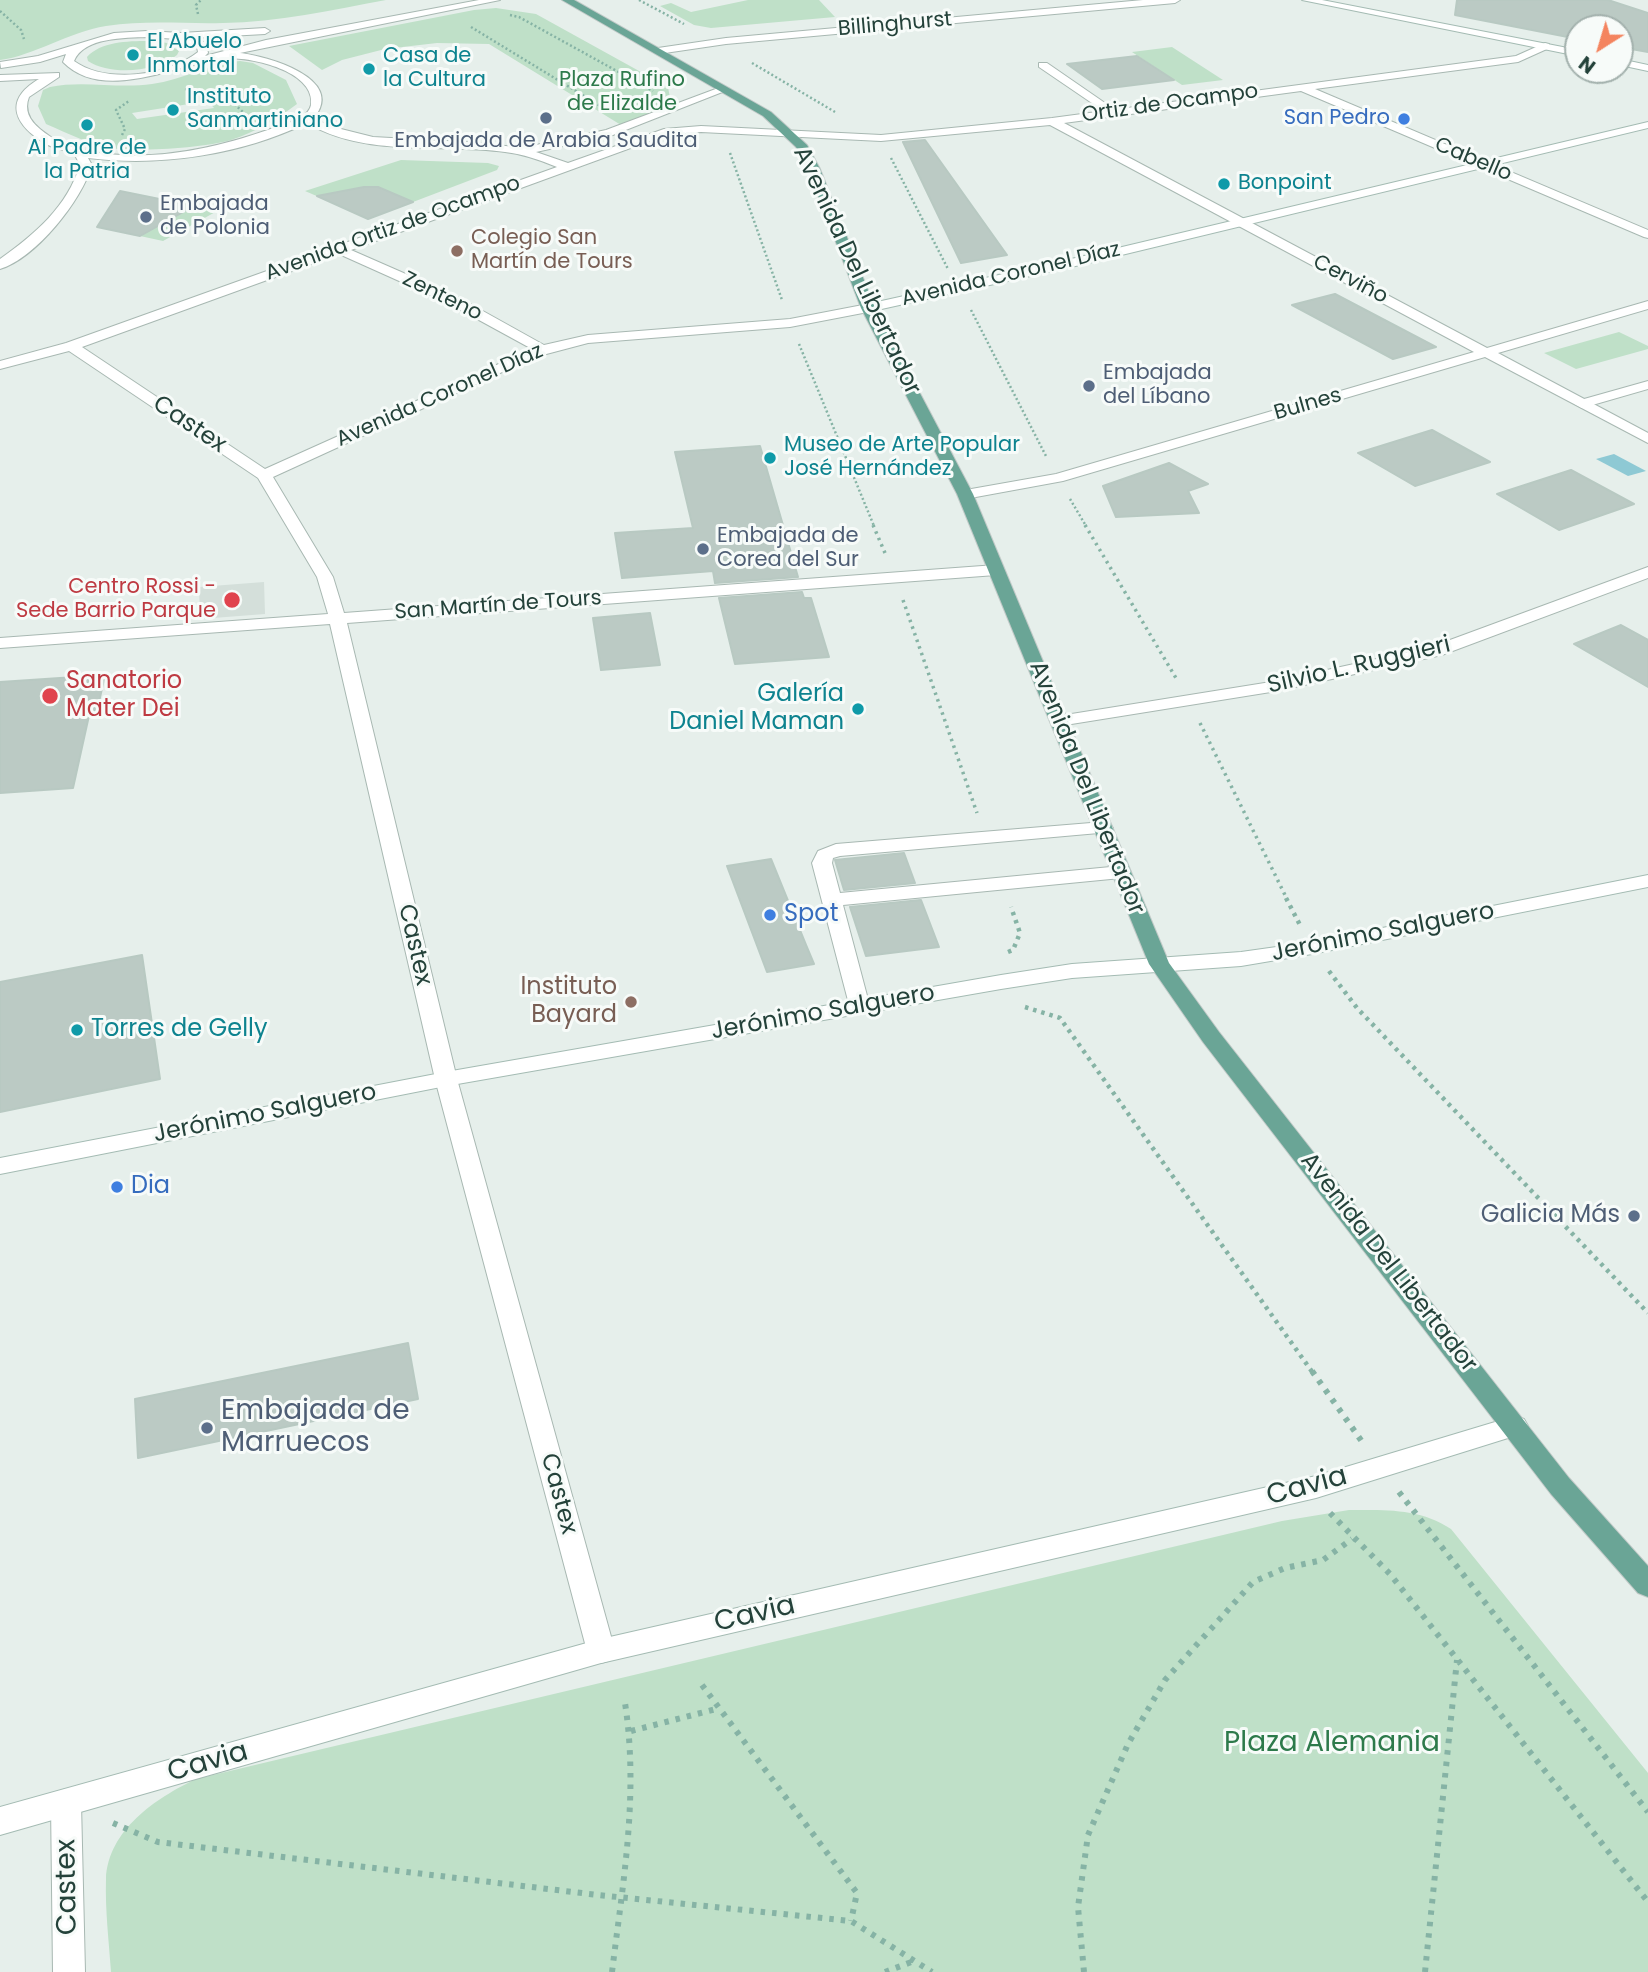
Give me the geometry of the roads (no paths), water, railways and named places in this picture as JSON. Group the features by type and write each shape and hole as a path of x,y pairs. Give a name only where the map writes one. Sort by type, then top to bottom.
{"main road":[{"name":"Avenida Del Libertador","path":"567,0 767,114 802,145 814,169 868,308 965,494 1158,964 1210,1037 1560,1486 1648,1585"}],"street":[{"path":"0,65 40,59 124,35 227,35 278,29 435,0"},
{"path":"0,78 147,74 258,44 495,0"},
{"name":"Billinghurst","path":"658,51 726,41 1175,0"},
{"path":"1307,0 1564,50"},
{"path":"171,34 189,38 202,45 203,53 196,62"},
{"name":"Ortiz de Ocampo","path":"791,134 881,138 1052,121 1299,86 1518,59 1545,46"},
{"path":"80,47 69,55 68,62 78,70 95,74"},
{"path":"55,75 27,93 22,99 22,114 26,123 39,135 80,154 152,157 196,152 250,141 307,118 314,112 317,101 311,88 288,68 263,60 218,55"},
{"path":"1043,65 1112,112"},
{"name":"Cabello","path":"1299,86 1648,234"},
{"name":"Avenida Ortiz de Ocampo","path":"522,151 622,129 725,89"},
{"path":"307,118 326,130 363,139 522,151 565,166"},
{"name":"Cerviño","path":"1052,121 1648,439"},
{"name":"Avenida Coronel Díaz","path":"264,475 542,349 614,336 790,323 868,308 1648,125"},
{"name":"Avenida Ortiz de Ocampo","path":"0,365 71,346 668,131 701,129 791,134"},
{"path":"0,265 46,230 74,194 86,165 80,154"},
{"name":"Zenteno","path":"339,249 460,303 542,349"},
{"name":"Bulnes","path":"965,494 1058,478 1648,305"},
{"name":"Castex","path":"71,346 264,475 324,578 337,617 446,1079 601,1651"},
{"path":"1582,404 1648,385"},
{"name":"San Martín de Tours","path":"0,643 996,570"},
{"name":"Silvio L. Ruggieri","path":"1059,721 1277,686 1436,651 1648,572"},
{"path":"859,1007 822,863 825,855 836,850 1103,828"},
{"path":"831,900 1121,873"},
{"name":"Jerónimo Salguero","path":"0,1166 446,1079 859,1007 1072,971 1241,958 1312,948 1648,881"},
{"name":"Cavia","path":"0,1821 601,1651 1315,1487 1515,1426"},
{"name":"Castex","path":"66,1803 69,1972"}],"water":[{"path":"1614,454 1646,471 1628,476 1596,459"}],"place":[{"name":"El Abuelo Inmortal","path":"133,55"},
{"name":"Casa de la Cultura","path":"369,69"},
{"name":"Instituto Sanmartiniano","path":"173,110"},
{"name":"Embajada de Arabia Saudita","path":"546,118"},
{"name":"San Pedro","path":"1404,119"},
{"name":"Al Padre de la Patria","path":"87,125"},
{"name":"Bonpoint","path":"1224,184"},
{"name":"Embajada de Polonia","path":"146,217"},
{"name":"Colegio San Martín de Tours","path":"457,251"},
{"name":"Embajada del Líbano","path":"1089,386"},
{"name":"Museo de Arte Popular José Hernández","path":"770,458"},
{"name":"Embajada de Corea del Sur","path":"703,549"},
{"name":"Centro Rossi - Sede Barrio Parque","path":"232,600"},
{"name":"Sanatorio Mater Dei","path":"50,696"},
{"name":"Galería Daniel Maman","path":"858,709"},
{"name":"Spot","path":"770,915"},
{"name":"Instituto Bayard","path":"631,1002"},
{"name":"Torres de Gelly","path":"77,1030"},
{"name":"Dia","path":"117,1187"},
{"name":"Galicia Más","path":"1634,1216"},
{"name":"Embajada de Marruecos","path":"207,1428"}],"park label":[{"name":"Plaza Rufino de Elizalde","path":"622,93"},
{"name":"Plaza Alemania","path":"1332,1744"}]}
